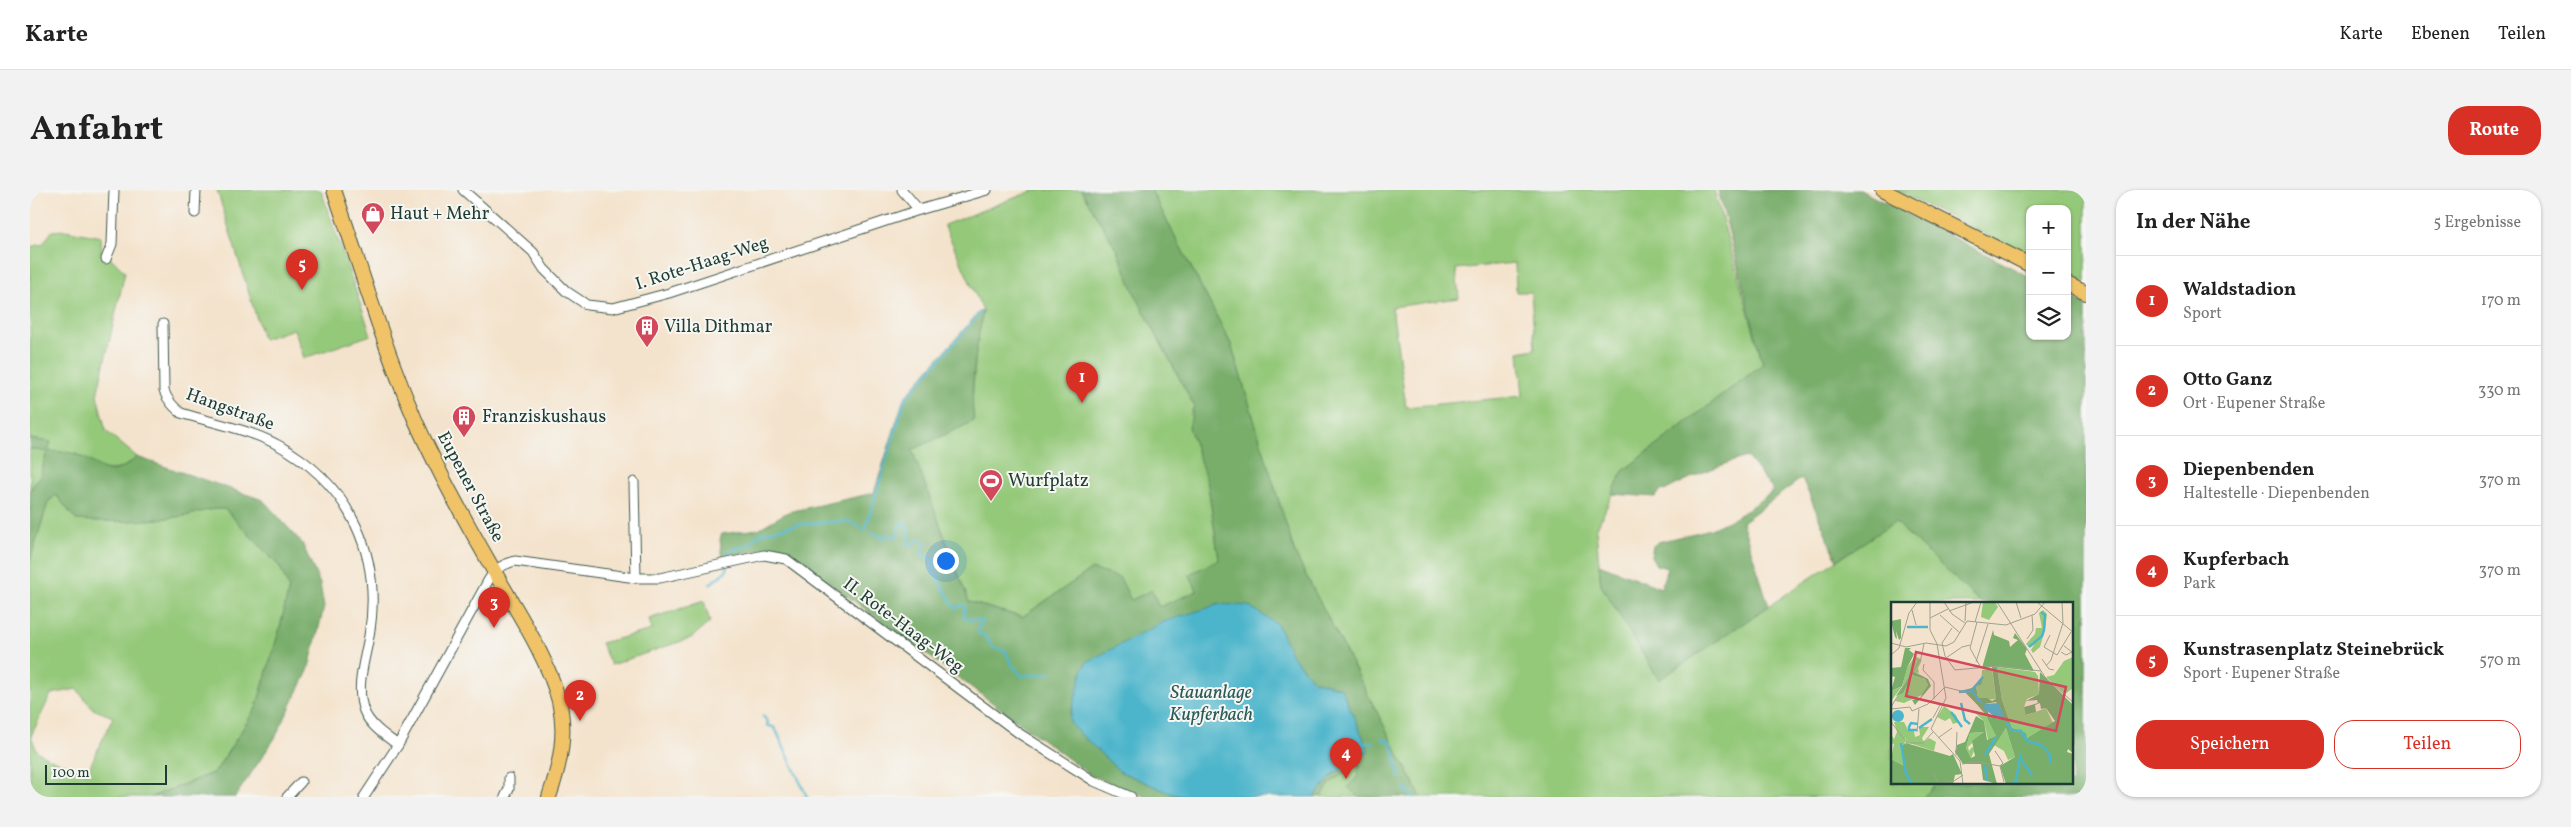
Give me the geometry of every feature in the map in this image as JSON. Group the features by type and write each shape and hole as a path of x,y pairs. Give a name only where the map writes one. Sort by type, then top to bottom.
{"main road":[{"name":"Eupener Straße","path":"334,190 417,426 547,669 559,702 562,718 562,746 549,797"},
{"path":"1882,190 2026,263"},
{"path":"2071,286 2086,292"}],"street":[{"path":"106,258 112,244 114,190"},
{"path":"195,213 196,190"},
{"name":"I. Rote-Haag-Weg","path":"463,190 533,252 544,269 566,291 587,305 613,308 669,293 919,210 987,190"},
{"path":"902,190 919,210"},
{"name":"Hangstraße","path":"163,324 163,383 167,400 181,413 262,438 295,456 328,481 355,522 364,546 371,575 373,603 362,664 360,688 364,710 370,721 398,745"},
{"path":"634,482 636,578"},
{"name":"II. Rote-Haag-Weg","path":"494,571 502,565 515,562 636,578 660,578 764,555 786,559 1020,734 1094,781 1131,797"},
{"path":"364,797 398,745 494,571"},
{"path":"506,797 509,789 509,778"},
{"path":"287,797 301,782"}],"green space":[{"path":"217,190 321,190 371,335 304,358 294,329 263,339"},
{"path":"1035,190 1081,190 1118,252 1135,294 1194,406 1191,413 1208,485 1219,560 1198,591 1159,607 1131,600 1092,569 1022,617 969,602 912,450 974,421 972,404 976,349 983,311 944,225"},
{"path":"1081,190 1151,190 1231,344 1295,554 1421,797 1358,797 1348,787 1359,775 1356,772 1360,767 1356,762 1331,783 1320,797 1314,797 1334,774 1369,751 1341,688 1313,680 1292,656 1277,624 1087,662 1070,714 1119,771 1172,794 1186,797 1147,797 1092,776 789,553 764,549 722,558 720,539 722,534 758,529 788,512 874,493 904,398 979,312 983,311 973,380 974,421 912,450 969,602 1022,617 1092,569 1120,578 1131,600 1152,590 1159,607 1197,591 1189,574 1219,560 1208,485 1189,427 1194,406 1135,294 1118,252"},
{"path":"1151,190 1714,190 1763,364 1623,471 1596,530 1601,585 1659,680 1895,521 1980,602 1891,602 1891,784 1936,784 1923,797 1421,797 1295,554 1231,344","holes":["1515,263 1516,292 1531,292 1535,349 1519,352 1523,396 1406,407 1392,307 1459,298 1456,269"]},
{"path":"1718,190 1860,190 2026,275 2026,340 2071,340 2071,298 2086,305 2086,797 1923,797 1936,784 2074,784 2074,602 1980,602 1895,522 1837,560 1802,478 1742,522 1769,606 1659,680 1601,585 1599,564 1661,588 1667,568 1656,565 1651,556 1653,546 1658,542 1711,529 1736,517 1774,491 1747,457 1705,472 1664,491 1662,489 1655,497 1612,494 1623,471 1763,364"},
{"path":"1895,190 2086,190 2086,282 2071,276 2071,205 2026,205 2026,254"},
{"path":"65,230 101,237 102,253 113,260 125,272 97,395 106,431 137,457 121,468 113,470 99,467 75,453 39,478 30,490 30,449 47,451 51,442 30,439 30,247 43,244 52,231"},
{"path":"30,439 51,442 48,451 75,454 112,471 127,465 137,457 263,500 302,543 320,584 324,607 308,671 275,738 235,797 151,797 215,772 256,708 280,628 289,588 280,567 225,509 213,509 183,516 143,520 76,520 56,495 48,502 30,561 30,490 39,478 47,452 30,449"},
{"path":"56,495 76,519 103,521 158,519 225,509 280,567 289,588 280,628 256,708 215,772 151,797 30,797 30,561 48,502","holes":["77,689 93,709 113,717 87,773 48,758 37,751 31,736 51,694"]},
{"path":"704,601 710,622 691,638 611,665 601,643 652,630 649,619"},
{"path":"1357,761 1359,772 1348,787 1358,797 1320,797 1331,783"}],"water":[{"name":"Stauanlage Kupferbach","path":"1220,604 1249,606 1277,624 1292,656 1313,680 1341,688 1369,751 1334,774 1314,797 1186,797 1172,794 1119,771 1074,728 1069,720 1083,669 1087,662 1163,622"}],"waterway":[{"path":"727,561 726,555 731,550 746,546 762,533 799,524 848,521 865,530 905,399 980,313"},
{"path":"871,532 883,538 889,533 893,538 898,535 899,525 905,521 910,535 908,543 911,545 919,539 926,543 921,554 924,557 928,556 932,562 939,559 943,562 932,569 956,609 961,605 965,606 964,616 966,619 983,621 978,630 979,634 985,636 994,648 1006,651 1011,664 1022,676 1050,673"},
{"path":"943,562 949,567"},
{"path":"710,584 727,570 727,566"},
{"path":"763,716 768,722 767,725 775,728 807,797"},
{"path":"1383,739 1392,743 1400,779"},
{"path":"1366,743 1374,742"},
{"path":"1404,788 1413,797"}],"place":[{"name":"Haut + Mehr","path":"373,235"},
{"name":"Kunstrasenplatz Steinebrück","path":"302,290"},
{"name":"Villa Dithmar","path":"647,348"},
{"name":"Waldstadion","path":"1082,403"},
{"name":"Franziskushaus","path":"464,438"},
{"name":"Wurfplatz","path":"991,502"},
{"name":"Diepenbenden","path":"494,628"},
{"name":"Otto Ganz","path":"580,721"},
{"name":"Kupferbach","path":"1346,779"}]}
